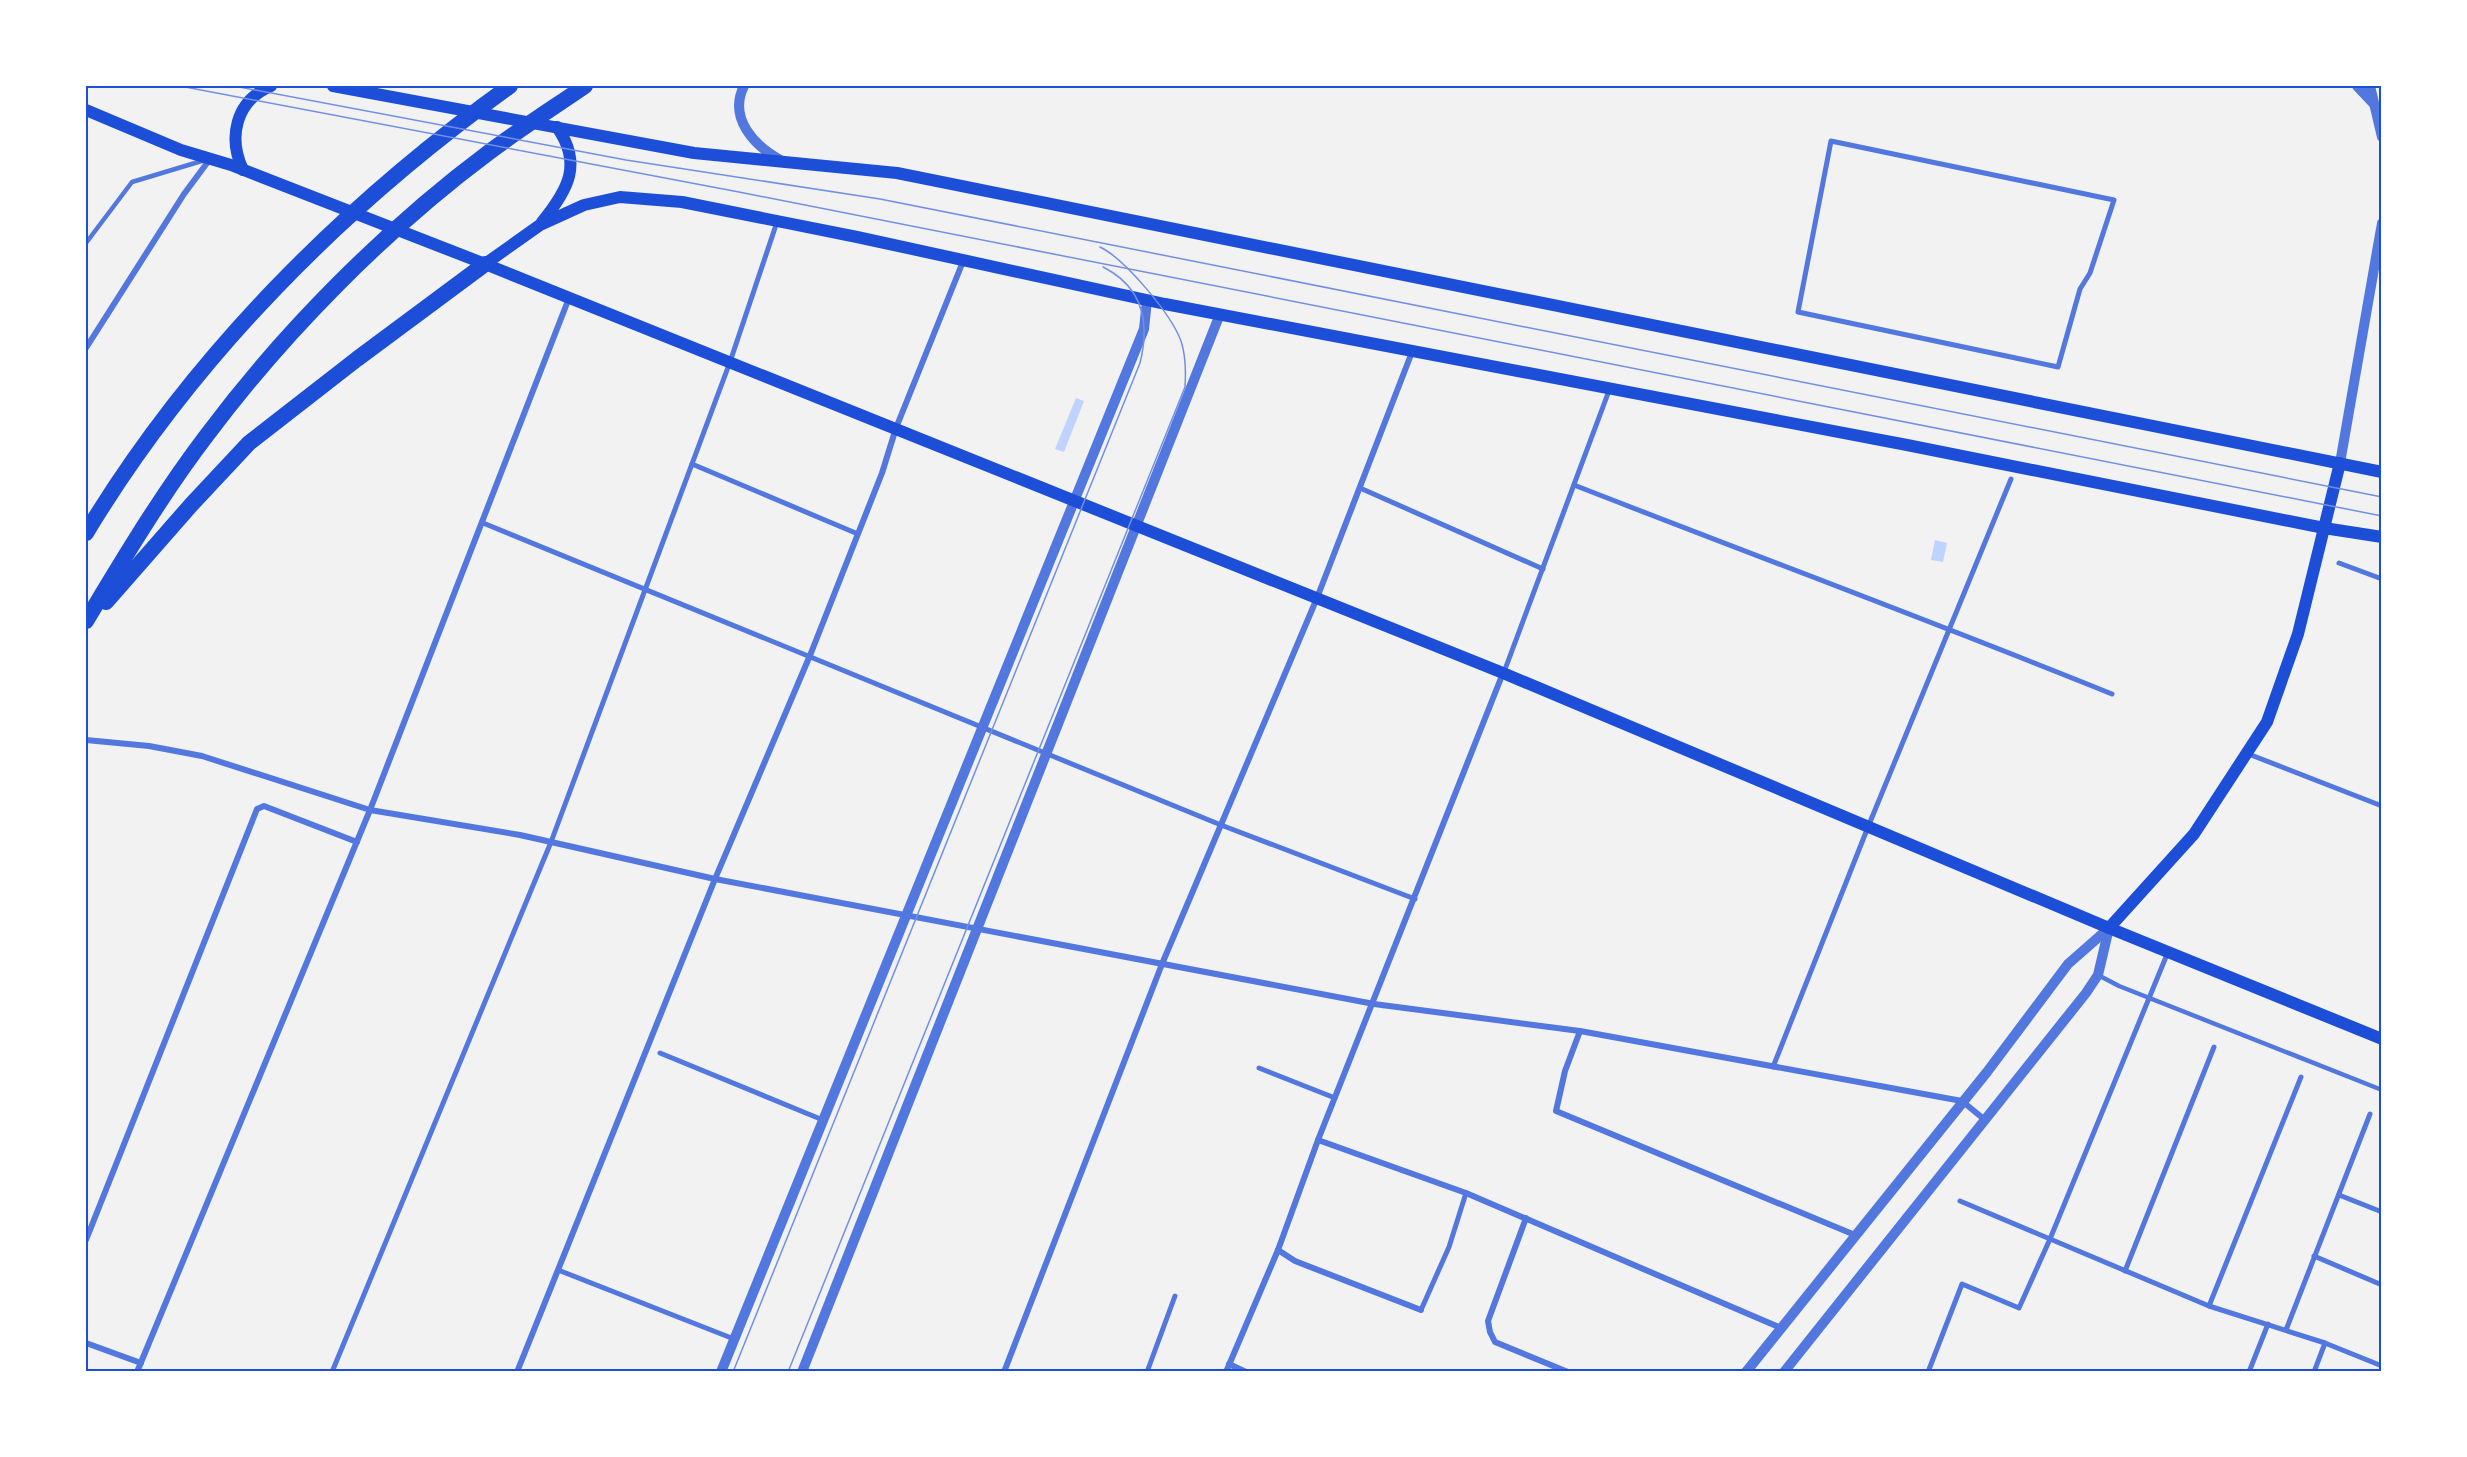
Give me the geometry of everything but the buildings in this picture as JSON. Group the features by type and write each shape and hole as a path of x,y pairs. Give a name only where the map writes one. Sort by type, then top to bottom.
{"highway":[{"path":"86,533 108,497 179,398 235,332 324,241 413,160 510,86"},
{"path":"86,623 146,520 207,435 257,372 319,304 433,198 488,153 585,86"},
{"path":"86,623 249,443 485,264"}],"main road":[{"path":"243,170 236,154 234,132 248,104 271,86"},
{"path":"333,86 694,153 897,173 2382,472"},
{"path":"86,110 181,150 243,170 485,264 1503,673 2109,928 2382,1039"},
{"path":"540,225 556,205 570,180 570,149 557,127"},
{"path":"485,264 540,225 584,205 620,197 682,202 964,259 1147,300 2324,528 2382,537"},
{"path":"2109,928 2194,834 2267,722 2298,634 2340,463"}],"street":[{"path":"744,86 740,95 740,114 745,129 765,152 785,163"},
{"path":"2357,86 2376,106"},
{"path":"2370,86 2382,137"},
{"path":"1831,141 2114,200 2090,273 2080,289 2058,367 1798,312 1831,141"},
{"path":"86,348 184,194 210,159"},
{"path":"332,1371 551,842 730,362 777,222"},
{"path":"2340,463 2382,223"},
{"path":"517,1371 715,879 809,656 858,534 896,428 964,259"},
{"path":"137,1371 370,810 569,298"},
{"path":"721,1371 1144,329 1147,300"},
{"path":"805,1371 977,927 1220,314"},
{"path":"1004,1371 1162,964 1317,598 1413,351"},
{"path":"1226,1371 1278,1250 1318,1140 1374,1004 1503,673 1610,388"},
{"path":"692,464 858,534"},
{"path":"1773,1067 1881,794 2011,480"},
{"path":"1574,485 1843,591 1950,629 2112,694"},
{"path":"1360,488 1543,569"},
{"path":"483,523 982,726 1045,754 1221,825 1415,899"},
{"path":"2339,563 2382,579"},
{"path":"86,740 149,746 202,756 370,810 551,842 715,879 1374,1004 1580,1031 1962,1101 1985,1120"},
{"path":"2246,753 2382,806"},
{"path":"86,1240 256,809 264,806 357,842"},
{"path":"1784,1371 2098,975 2109,928"},
{"path":"1746,1371 1962,1101 2075,955 2109,928"},
{"path":"1928,1371 1962,1284 2019,1308 2050,1239 2168,952"},
{"path":"1580,1031 1565,1071 1556,1111 1855,1235"},
{"path":"2125,1271 2214,1047"},
{"path":"660,1053 818,1118"},
{"path":"1259,1068 1335,1098"},
{"path":"2209,1306 2301,1077"},
{"path":"2286,1330 2370,1114"},
{"path":"1318,1140 1466,1193 1781,1328"},
{"path":"1278,1250 1295,1261 1421,1310 1449,1247 1466,1193"},
{"path":"2339,1195 2382,1212"},
{"path":"1960,1201 2209,1306 2325,1343 2382,1366"},
{"path":"1526,1218 1488,1321 1490,1332 1495,1342 1568,1371"},
{"path":"2314,1256 2382,1285"},
{"path":"558,1270 734,1339"},
{"path":"1147,1371 1175,1296"},
{"path":"2249,1371 2268,1324"},
{"path":"86,1343 141,1363"},
{"path":"2314,1371 2325,1343"},
{"path":"1229,1364 1246,1371"}],"lane":[{"path":"86,243 132,182 210,159"},
{"path":"2098,975 2150,998 2382,1090"}],"water":[{"path":"1076,398 1084,401 1064,452 1055,449"},
{"path":"1935,540 1947,543 1943,562 1931,560"}],"tram line":[{"path":"180,86 739,192 2382,516"},
{"path":"234,86 626,160 880,199 2382,497"},
{"path":"788,1372 1185,387 1184,352 1176,330 1146,288 1122,263 1100,247"},
{"path":"733,1372 1140,363 1144,334 1140,308 1127,285 1103,267"}]}
